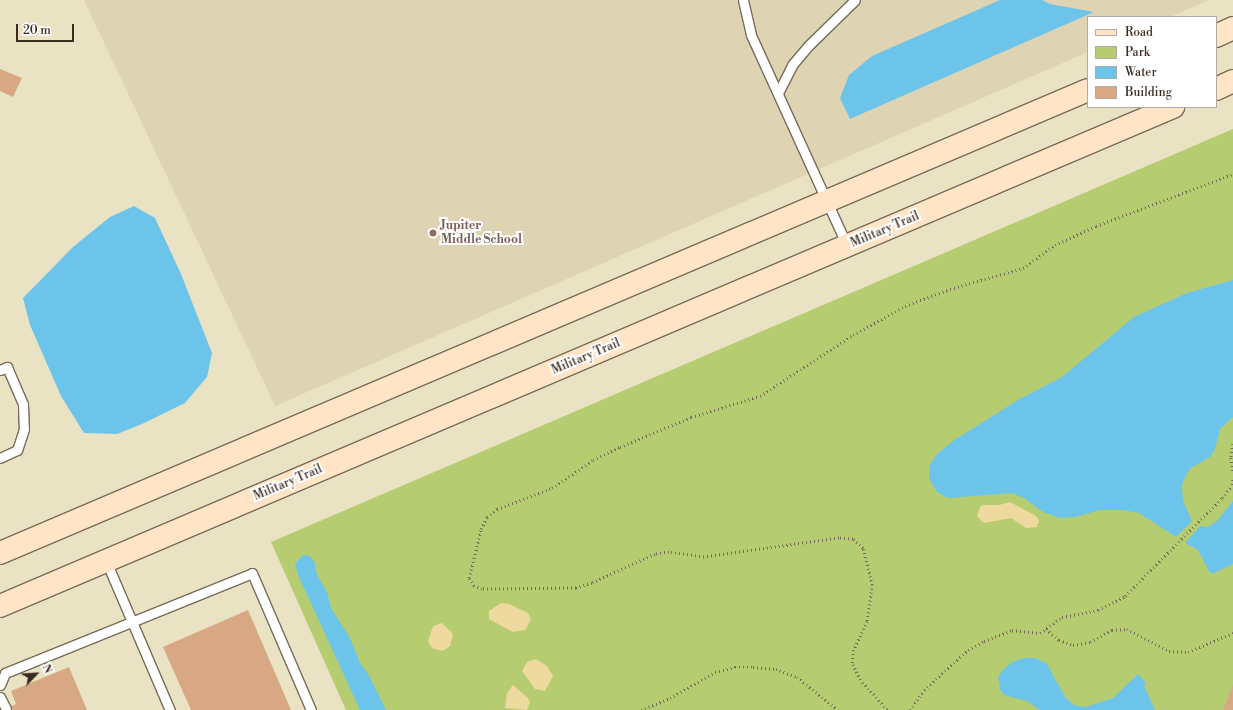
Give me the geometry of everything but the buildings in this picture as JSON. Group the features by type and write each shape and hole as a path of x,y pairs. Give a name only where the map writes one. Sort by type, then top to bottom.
{"main road":[{"path":"1217,36 1233,28"},
{"path":"1217,89 1233,81"},
{"path":"0,553 1087,90"},
{"name":"Military Trail","path":"0,606 1171,108"}],"lane":[{"path":"743,0 751,35 848,246"},
{"path":"778,93 792,65 809,45 855,0"},
{"path":"0,370 7,367 23,404 24,429 17,450 0,458"},
{"path":"106,561 170,710"},
{"path":"0,685 5,673 252,573 311,710"},
{"path":"0,697 6,709"}],"path":[{"path":"887,710 860,680 852,663 853,651 867,621 872,585 863,548 853,539 839,538 704,557 669,552 655,554 592,583 576,588 482,589 474,586 469,578 481,529 487,517 497,509 552,488 593,460 620,447 691,417 760,396 853,335 905,306 950,289 1023,268 1055,245 1096,226 1233,174"},
{"path":"1233,444 1231,458 1233,471"},
{"path":"910,710 924,690 968,650 1000,633 1012,630 1040,633 1062,617 1098,610 1119,600 1200,521 1232,485 1233,477"},
{"path":"1046,629 1059,640 1074,645 1090,642 1112,630 1127,629 1169,651 1188,652 1233,633"},
{"path":"641,710 670,698 715,672 734,667 753,667 776,670 797,677 838,710"}],"shaded area":[{"name":"Jupiter Middle School","path":"84,0 1209,0 1172,16 1087,16 1087,52 275,406"}],"green space":[{"path":"1233,129 1233,710 346,710 271,542"}],"sand":[{"path":"1010,502 1036,516 1039,520 1037,527 1026,528 1011,518 984,523 977,516 980,507 983,505 999,505"},
{"path":"501,603 509,604 528,613 531,619 525,630 513,632 489,619 489,611"},
{"path":"442,623 453,634 450,646 443,651 432,648 428,641 433,626"},
{"path":"536,659 547,666 553,676 545,691 535,689 522,671 527,662"},
{"path":"513,685 528,698 530,702 527,710 505,708 507,693"}],"water":[{"path":"1000,0 1042,0 1050,4 1094,12 850,119 840,98 849,75 872,56"},
{"path":"134,206 155,218 181,274 212,353 207,377 185,403 142,424 117,434 84,433 61,396 30,325 23,298 73,247 110,217"},
{"path":"1233,280 1233,417 1220,429 1215,449 1210,457 1191,468 1186,475 1182,485 1183,501 1192,521 1176,537 1139,513 1123,510 1100,510 1076,517 1060,518 1043,512 1024,498 1012,493 948,498 937,492 929,479 929,466 936,455 953,441 1018,400 1062,377 1134,317 1187,293"},
{"path":"1233,501 1233,564 1214,573 1210,573 1198,550 1185,543 1200,526 1207,527 1216,522"},
{"path":"303,555 309,556 314,561 317,575 327,592 331,608 350,638 360,663 370,677 386,710 360,710 298,575 295,564"},
{"path":"1024,658 1036,658 1047,664 1065,697 1074,705 1086,707 1113,698 1138,674 1146,683 1144,686 1155,710 1040,710 1027,701 1004,695 1000,689 998,677 1003,670 1012,662"}],"place":[{"name":"Jupiter Middle School","path":"433,233"}]}
